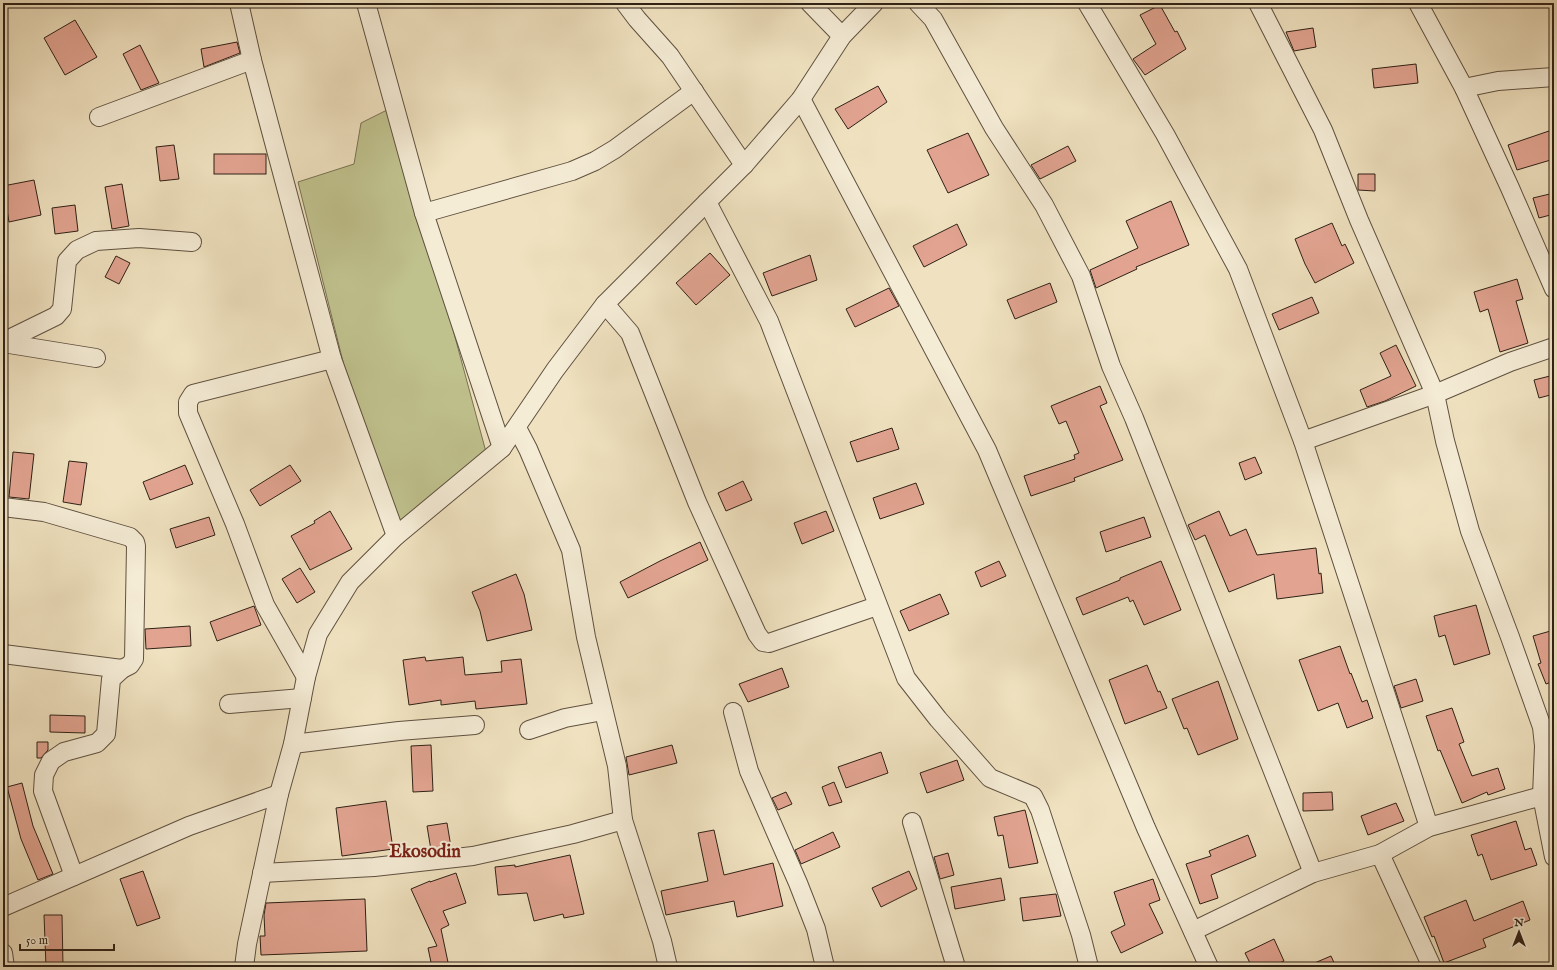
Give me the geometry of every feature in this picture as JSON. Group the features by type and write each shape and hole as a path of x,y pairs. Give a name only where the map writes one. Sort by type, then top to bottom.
{"street":[{"path":"239,3 252,60 332,359 396,536"},
{"path":"366,3 424,213 502,448"},
{"path":"625,3 637,19 670,56 744,165"},
{"path":"810,3 842,36"},
{"path":"244,967 247,944 262,873 279,794 293,744 306,677 318,634 350,582 396,536 502,448 555,370 605,304 744,165 801,99 842,36 874,3"},
{"path":"918,3 933,19 994,128 1044,205 1081,276 1111,366 1134,418 1313,873"},
{"path":"1087,3 1165,134 1238,269 1303,441 1429,827"},
{"path":"1258,3 1323,130 1359,220 1435,394 1445,441 1470,531 1542,727 1544,746 1542,796 1554,857"},
{"path":"1418,3 1464,88 1554,289"},
{"path":"99,117 252,60"},
{"path":"1464,88 1498,81 1554,77"},
{"path":"424,213 572,171 595,161 694,91"},
{"path":"801,99 987,450 1143,821 1208,967"},
{"path":"707,202 769,321 809,423 877,606 906,678 938,719 990,778 1033,796 1040,810 1089,967"},
{"path":"3,343 56,316 62,309 67,261 77,250 96,241 139,238 192,242"},
{"path":"605,304 630,333 697,502 757,634 763,642 769,643 877,606"},
{"path":"3,343 96,358"},
{"path":"1303,441 1435,394 1510,362 1554,348"},
{"path":"306,677 265,605 235,524 188,413 188,402 193,394 332,359"},
{"path":"517,428 528,449 571,550 586,637 617,766 623,820 662,941 668,967"},
{"path":"3,507 44,512 130,537 135,542 136,546 134,659 130,665 122,669 111,679 106,734 97,743 64,752 51,761 44,775 43,791 74,876"},
{"path":"3,654 122,669"},
{"path":"229,704 302,698"},
{"path":"529,730 565,718 603,711"},
{"path":"733,712 749,771 813,923 825,967"},
{"path":"293,744 399,731 475,726"},
{"path":"3,908 189,826 279,794"},
{"path":"1193,931 1313,873 1380,854 1429,827 1542,796"},
{"path":"262,873 374,867 473,856 573,834 623,820"},
{"path":"912,822 956,967"},
{"path":"1380,854 1432,967"},
{"path":"3,953 5,967"}],"green space":[{"path":"393,107 486,452 389,545 298,182 354,164 361,123"}],"building":[{"path":"1160,5 1175,32 1177,31 1186,49 1145,75 1133,59 1156,44 1140,15"},
{"path":"75,20 97,57 65,75 44,38"},
{"path":"1313,28 1316,47 1294,51 1286,32"},
{"path":"237,42 240,53 204,67 201,49"},
{"path":"140,45 159,83 141,90 123,54"},
{"path":"1416,64 1418,83 1374,88 1372,69"},
{"path":"878,86 887,102 848,129 835,109"},
{"path":"1549,131 1554,145 1554,159 1517,170 1508,145"},
{"path":"968,133 989,175 948,193 927,150"},
{"path":"174,145 179,179 160,181 156,147"},
{"path":"1068,146 1076,161 1040,179 1031,165"},
{"path":"214,154 266,154 266,174 214,174"},
{"path":"1358,174 1375,174 1375,191 1358,190"},
{"path":"34,180 41,215 9,222 3,186"},
{"path":"122,184 129,226 112,229 105,187"},
{"path":"1554,193 1554,214 1539,218 1533,198"},
{"path":"1171,201 1189,245 1136,267 1137,269 1096,288 1090,270 1138,248 1126,221"},
{"path":"75,205 78,231 55,234 52,208"},
{"path":"1332,223 1342,246 1345,244 1354,263 1315,283 1305,264 1295,239"},
{"path":"957,224 967,245 924,267 913,246"},
{"path":"710,253 730,275 696,305 676,283"},
{"path":"810,255 817,280 772,296 763,273"},
{"path":"116,256 130,263 119,284 105,277"},
{"path":"1517,279 1523,299 1516,301 1528,343 1500,352 1488,309 1480,312 1474,292"},
{"path":"1050,283 1057,302 1015,319 1007,300"},
{"path":"889,288 899,306 855,327 846,309"},
{"path":"1312,297 1319,313 1279,330 1272,314"},
{"path":"1396,345 1416,386 1385,401 1367,407 1360,390 1391,376 1380,353"},
{"path":"1554,375 1554,394 1539,398 1534,380"},
{"path":"1100,386 1107,403 1100,406 1123,460 1074,478 1075,481 1031,496 1024,476 1075,459 1074,455 1079,453 1066,421 1059,424 1051,406"},
{"path":"892,428 899,449 857,462 850,442"},
{"path":"13,452 34,454 29,499 9,497"},
{"path":"1255,457 1262,473 1245,480 1239,463"},
{"path":"69,461 87,463 81,505 63,502"},
{"path":"185,465 193,484 150,500 143,482"},
{"path":"290,465 301,481 260,506 250,490"},
{"path":"743,481 752,500 726,511 718,493"},
{"path":"916,483 924,504 880,519 873,498"},
{"path":"330,511 352,549 310,570 291,536 315,523 314,521"},
{"path":"826,511 834,531 802,544 794,523"},
{"path":"1219,511 1230,536 1246,529 1257,555 1316,548 1323,593 1277,599 1274,574 1229,592 1205,535 1195,540 1188,525"},
{"path":"209,517 215,535 176,548 170,529"},
{"path":"1144,517 1151,537 1106,552 1100,532"},
{"path":"700,542 708,560 628,598 620,582"},
{"path":"999,561 1006,576 981,587 975,572"},
{"path":"1161,561 1181,610 1144,625 1133,600 1130,602 1128,597 1083,615 1076,598"},
{"path":"300,568 315,592 297,603 282,579"},
{"path":"516,574 524,594 532,630 487,641 480,611 472,592"},
{"path":"940,594 949,614 909,631 900,611"},
{"path":"1476,605 1490,654 1454,665 1445,635 1439,637 1434,616"},
{"path":"254,606 261,625 217,641 210,622"},
{"path":"190,626 191,646 146,649 145,629"},
{"path":"1554,630 1554,681 1546,684 1538,664 1541,663 1533,636"},
{"path":"1340,646 1362,702 1367,700 1373,718 1347,728 1338,703 1318,711 1299,660"},
{"path":"425,657 426,661 463,657 465,675 502,672 501,661 521,659 527,704 476,709 475,701 441,705 441,700 409,705 403,660"},
{"path":"1147,665 1158,692 1160,691 1167,708 1125,724 1109,680"},
{"path":"782,668 789,687 748,702 739,684"},
{"path":"1416,679 1423,701 1401,708 1394,686"},
{"path":"1218,681 1238,739 1198,755 1187,728 1184,729 1172,699"},
{"path":"1452,708 1464,742 1459,744 1472,776 1498,768 1505,789 1488,795 1487,792 1462,803 1440,750 1438,751 1426,716"},
{"path":"50,715 85,716 85,733 50,732"},
{"path":"37,742 48,742 48,750 41,758 37,758"},
{"path":"431,745 433,791 413,792 411,746"},
{"path":"672,745 677,763 629,775 626,757"},
{"path":"881,752 888,773 846,788 838,767"},
{"path":"957,760 964,780 927,793 920,773"},
{"path":"834,782 842,802 829,806 822,787"},
{"path":"22,783 33,826 53,874 38,880 21,839 7,787"},
{"path":"786,792 792,804 778,810 772,798"},
{"path":"1332,792 1333,810 1303,811 1303,793"},
{"path":"386,801 393,849 342,856 336,808"},
{"path":"1396,803 1404,821 1368,835 1361,816"},
{"path":"1025,810 1038,863 1009,868 1003,835 998,836 994,817"},
{"path":"1516,821 1525,850 1531,848 1537,865 1491,880 1482,854 1478,856 1471,835"},
{"path":"447,823 451,847 431,850 427,826"},
{"path":"714,830 724,875 773,863 783,906 737,917 734,901 666,915 661,891 708,881 698,833"},
{"path":"833,832 840,847 801,864 795,850"},
{"path":"1248,835 1256,856 1211,875 1218,898 1200,904 1186,864 1211,856 1209,851"},
{"path":"948,853 954,875 940,879 934,857"},
{"path":"570,855 584,914 564,918 563,914 534,921 527,893 498,895 495,867 515,865 515,867"},
{"path":"143,871 160,918 137,926 120,879"},
{"path":"909,871 917,889 881,907 872,888"},
{"path":"456,873 466,903 443,911 449,925 441,929 449,967 432,967 428,948 437,946 411,889"},
{"path":"1001,878 1005,900 955,909 951,887"},
{"path":"1153,879 1160,900 1149,904 1163,933 1121,953 1111,932 1125,925 1114,892"},
{"path":"1056,894 1061,916 1023,921 1020,898"},
{"path":"365,899 367,951 261,955 260,936 265,936 264,915 266,903"},
{"path":"1466,900 1474,921 1523,901 1530,920 1483,939 1486,947 1444,963 1434,936 1432,937 1424,917"},
{"path":"44,915 62,915 63,966 46,967"},
{"path":"1274,939 1284,961 1270,967 1252,967 1245,953"},
{"path":"1331,956 1336,967 1305,967"}],"district":[{"name":"Ekosodin","path":"425,852"}]}
